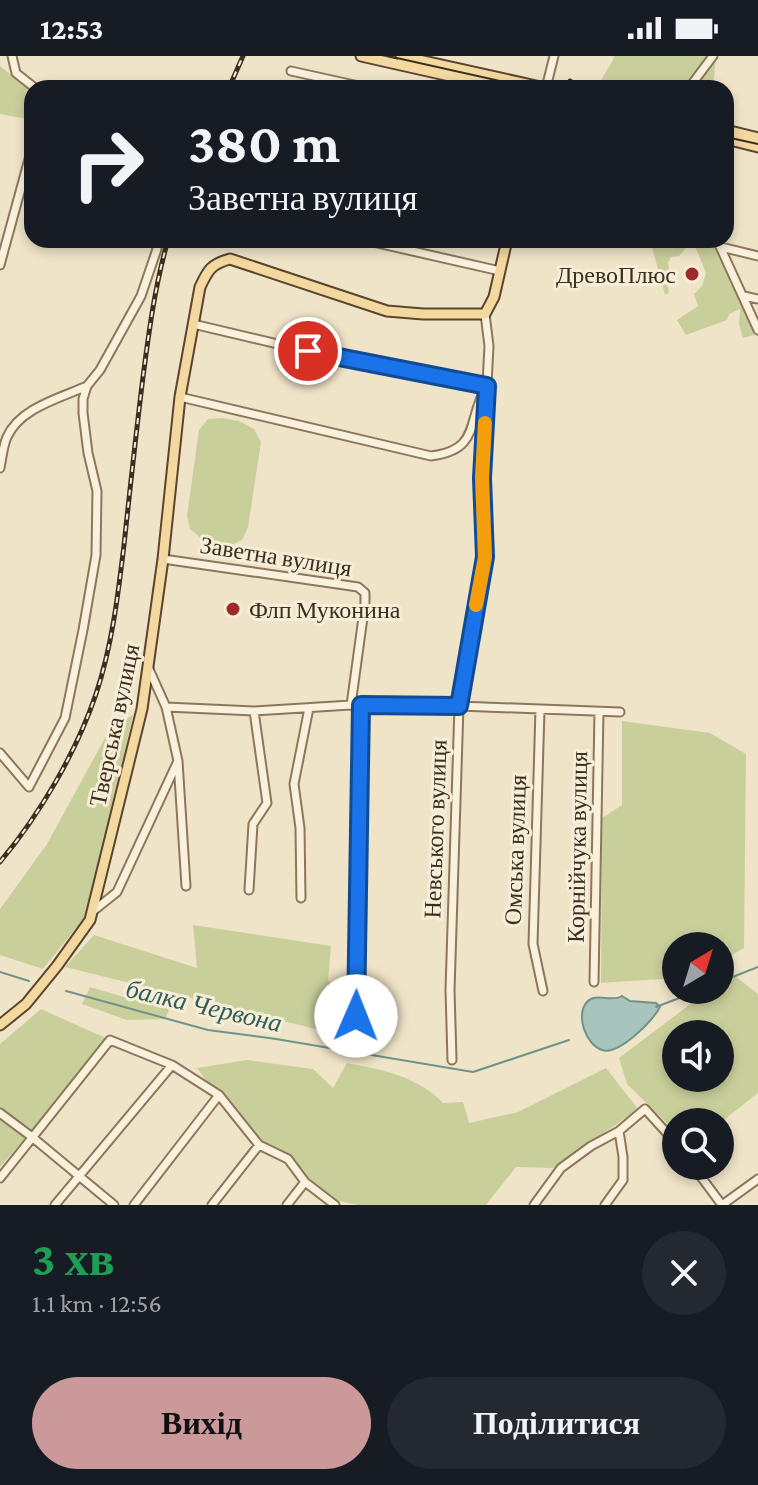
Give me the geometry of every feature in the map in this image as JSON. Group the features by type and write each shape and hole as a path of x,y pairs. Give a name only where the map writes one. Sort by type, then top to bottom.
{"main road":[{"path":"361,56 416,61 507,80"},
{"path":"401,56 477,80"},
{"path":"734,132 758,138"},
{"path":"734,141 758,147"},
{"path":"485,314 494,297 505,248"},
{"name":"Тверська вулиця","path":"0,1025 26,1004 90,920 142,709 163,559 180,397 200,287 207,272 217,263 230,259 387,311 485,314"}],"street":[{"path":"12,56 16,73 25,80"},
{"path":"547,80 554,56"},
{"path":"695,80 713,56"},
{"path":"291,71 332,80"},
{"path":"0,265 24,177"},
{"path":"0,753 29,787 65,718 96,555 97,491 88,453 83,399 87,386 100,370 141,296 157,248"},
{"path":"399,248 500,271"},
{"path":"721,248 758,330"},
{"path":"732,248 758,256"},
{"path":"744,296 758,299"},
{"name":"Невського вулиця","path":"452,1060 450,990 459,706 485,557 482,478 489,346 485,314"},
{"path":"180,397 431,456 452,452 469,436 481,395 487,386 337,358 193,324"},
{"path":"0,468 7,437 23,417 87,386"},
{"name":"Заветна вулиця","path":"163,559 358,587 365,593 365,603 356,705"},
{"path":"148,667 166,707 178,761 186,886"},
{"path":"356,705 356,1016"},
{"path":"166,707 254,711 356,705 459,706 620,712"},
{"path":"301,898 300,828 294,784 309,708"},
{"name":"Омська вулиця","path":"540,710 533,944 543,991"},
{"path":"249,890 253,824 267,803 254,711"},
{"name":"Корнійчука вулиця","path":"594,982 599,712"},
{"path":"92,912 117,892 178,761"},
{"path":"0,1178 110,1040 172,1065 219,1095 259,1145 288,1159 305,1182 335,1205"},
{"path":"55,1205 172,1065"},
{"path":"134,1205 219,1095"},
{"path":"534,1205 561,1168 591,1146 619,1131 645,1109 662,1126"},
{"path":"0,1113 114,1205"},
{"path":"605,1205 623,1180 619,1131"},
{"path":"212,1205 259,1145"},
{"path":"703,1180 722,1205 758,1179"},
{"path":"287,1205 305,1182"}],"green space":[{"path":"614,56 716,56 714,80 601,80"},
{"path":"0,66 24,86 24,118 0,114"},
{"path":"652,248 686,248 679,256 671,257 668,263 669,293 665,295"},
{"path":"696,248 714,248 752,322 754,335 743,338 739,324 740,309 729,314 727,320 686,335 677,320 698,306 694,294 702,286 706,273"},
{"path":"208,419 239,421 254,429 261,442 248,527 242,540 230,546 202,539 190,529 187,516 199,430"},
{"path":"133,715 88,913 43,969 0,955 0,909 47,844 111,727"},
{"path":"622,721 710,733 746,754 744,948 734,954 734,932 662,932 662,979 601,983 602,818 622,805"},
{"path":"193,925 331,946 328,980 343,1002 340,1035 65,967 94,935 197,968"},
{"path":"734,975 758,994 758,1093 734,1112 734,1108 662,1108 662,1118 627,1084 619,1058 662,1026 662,1092 734,1092 734,1020 669,1020 690,1004 734,1004"},
{"path":"90,987 171,1005 165,1019 127,1020 82,1004"},
{"path":"41,1009 110,1040 0,1167 0,1044"},
{"path":"247,1060 313,1069 333,1088 347,1063 386,1071 411,1080 443,1103 463,1102 469,1123 518,1112 606,1068 638,1109 554,1168 516,1167 486,1205 358,1205 334,1200 242,1130 197,1068"}],"water":[{"path":"622,996 630,1001 656,1003 660,1007 626,1043 602,1050 591,1042 584,1029 584,1008 591,999"}],"waterway":[{"name":"балка Червона","path":"734,976 758,967"},
{"name":"балка Червона","path":"0,972 29,981"},
{"name":"балка Червона","path":"66,991 208,1030 473,1072 569,1040"},
{"name":"балка Червона","path":"656,1007 664,1004"}],"tram line":[{"path":"388,56 495,80"},
{"path":"734,139 758,144"}],"railway":[{"path":"232,80 243,56"},
{"path":"0,862 43,803 67,760 88,716 102,676 119,583 150,325 166,248"}],"slow traffic":[{"path":"476,605 485,557 482,478 485,423"}],"place":[{"name":"ДревоПлюс","path":"692,274"},
{"name":"Флп Муконина","path":"233,609"}],"route":[{"path":"308,351 487,386 482,478 485,557 459,706 361,705 356,1016"}]}
